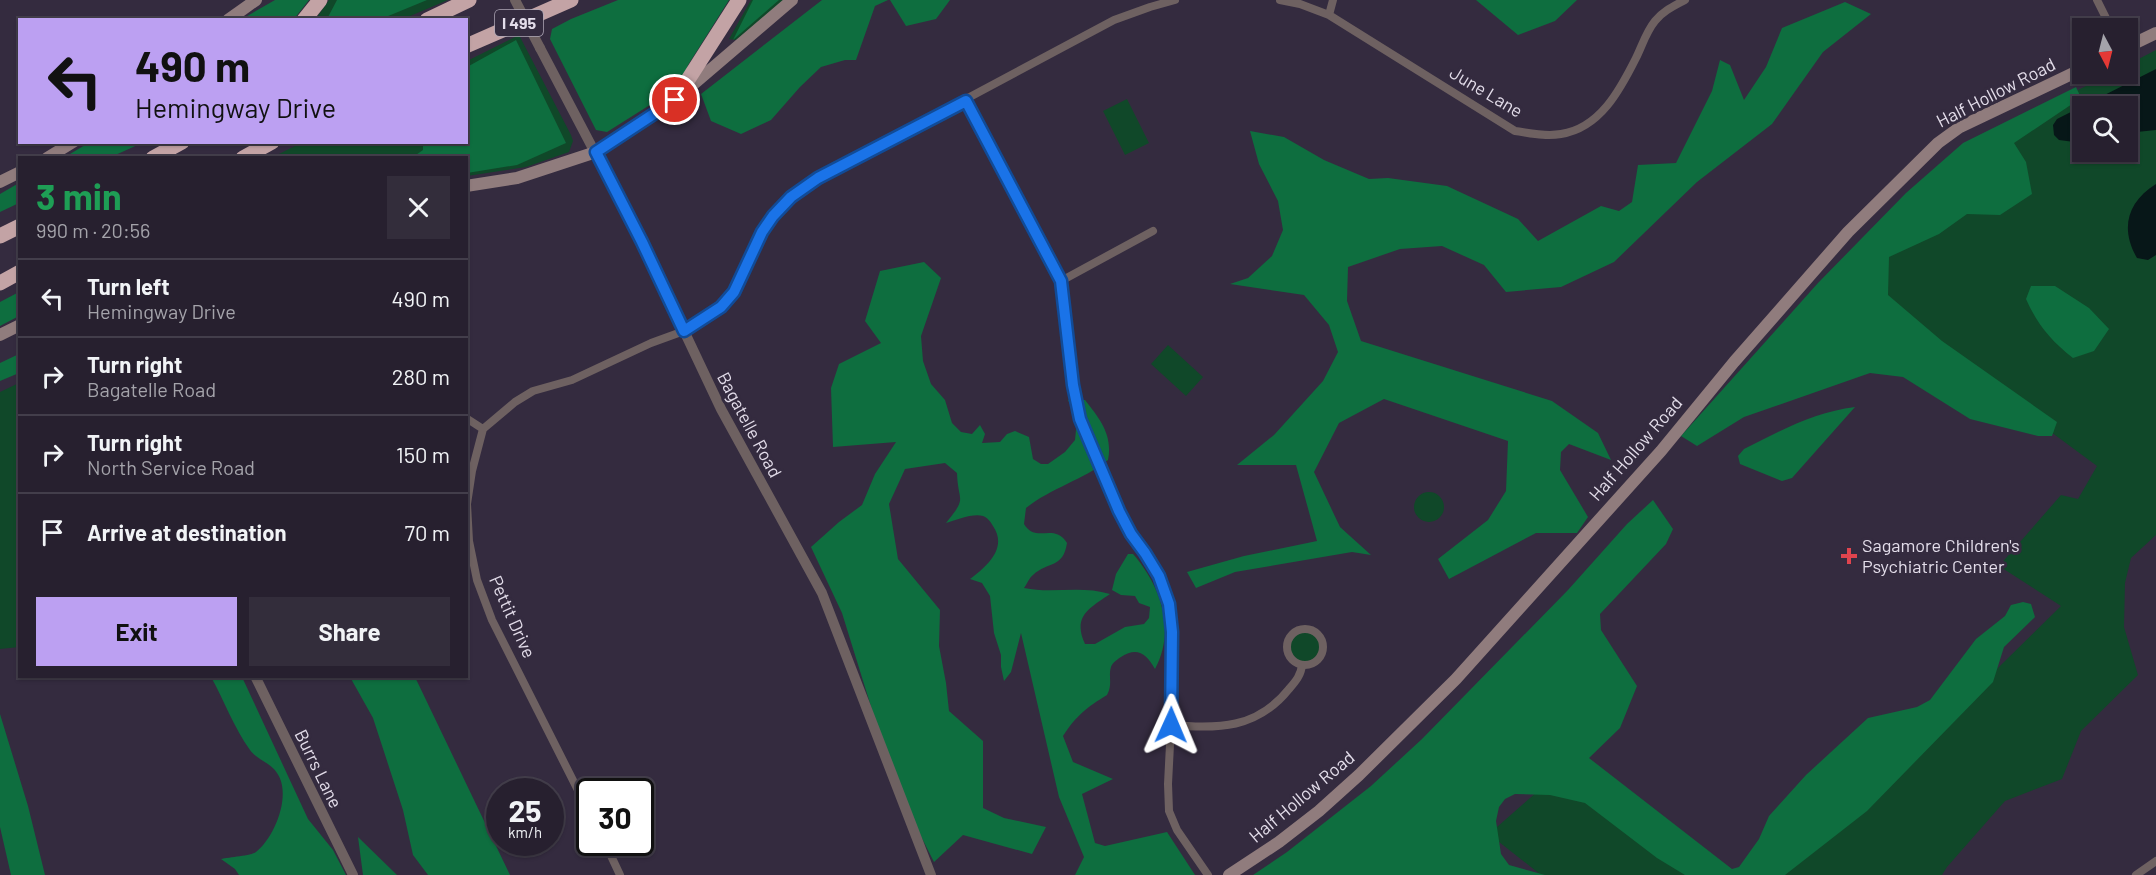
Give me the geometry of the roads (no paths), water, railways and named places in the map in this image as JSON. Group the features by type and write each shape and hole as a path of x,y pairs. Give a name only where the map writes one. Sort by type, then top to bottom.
{"highway":[{"path":"306,18 320,0"},
{"path":"431,18 469,0"},
{"name":"I 495","path":"468,45 571,0"},
{"path":"675,100 739,0"},
{"path":"143,156 163,144"},
{"path":"157,156 178,144"},
{"path":"247,156 268,144"},
{"path":"0,236 18,227"},
{"path":"0,282 18,274"}],"main road":[{"path":"231,18 256,0"},
{"path":"468,186 517,178 596,152 675,100 792,0"},
{"path":"2138,42 2156,33"},
{"name":"Half Hollow Road","path":"1229,875 1279,842 1319,811 1359,775 1456,679 1660,451 1734,362 1848,232 1938,142 1960,127 2072,74"},
{"path":"49,156 70,144"},
{"path":"0,182 18,173"},
{"path":"0,335 18,326"}],"street":[{"name":"Bagatelle Road","path":"514,0 642,242 721,410 822,594 931,875"},
{"path":"468,419 483,429 514,402 533,391 572,380 651,343 684,331 721,307 734,292 762,232 773,216 791,197 818,178 1114,20 1175,0"},
{"name":"June Lane","path":"1280,0 1300,4 1329,15 1515,131 1539,135 1562,134 1584,126 1603,112 1616,96 1654,21 1669,8 1685,0"},
{"path":"1329,15 1334,0"},
{"path":"2097,0 2106,18"},
{"path":"966,101 1061,281 1073,385 1080,419 1119,511 1131,534 1159,576 1169,604 1172,632 1169,811 1177,830 1208,875"},
{"path":"1061,281 1153,231"},
{"name":"Pettit Drive","path":"468,497 483,429"},
{"name":"Pettit Drive","path":"468,522 469,541 477,580 492,620 576,786"},
{"path":"1308,629 1319,635 1322,641 1322,653 1314,663 1302,665 1288,655 1286,644 1296,631 1308,629"},
{"path":"1171,725 1218,727 1239,724 1261,715 1281,699 1299,677 1302,665"},
{"name":"Burrs Lane","path":"256,678 353,875"},
{"path":"611,856 620,875"},
{"path":"2136,875 2156,861"}],"place":[{"name":"Sagamore Children's Psychiatric Center","path":"1849,556"}]}
